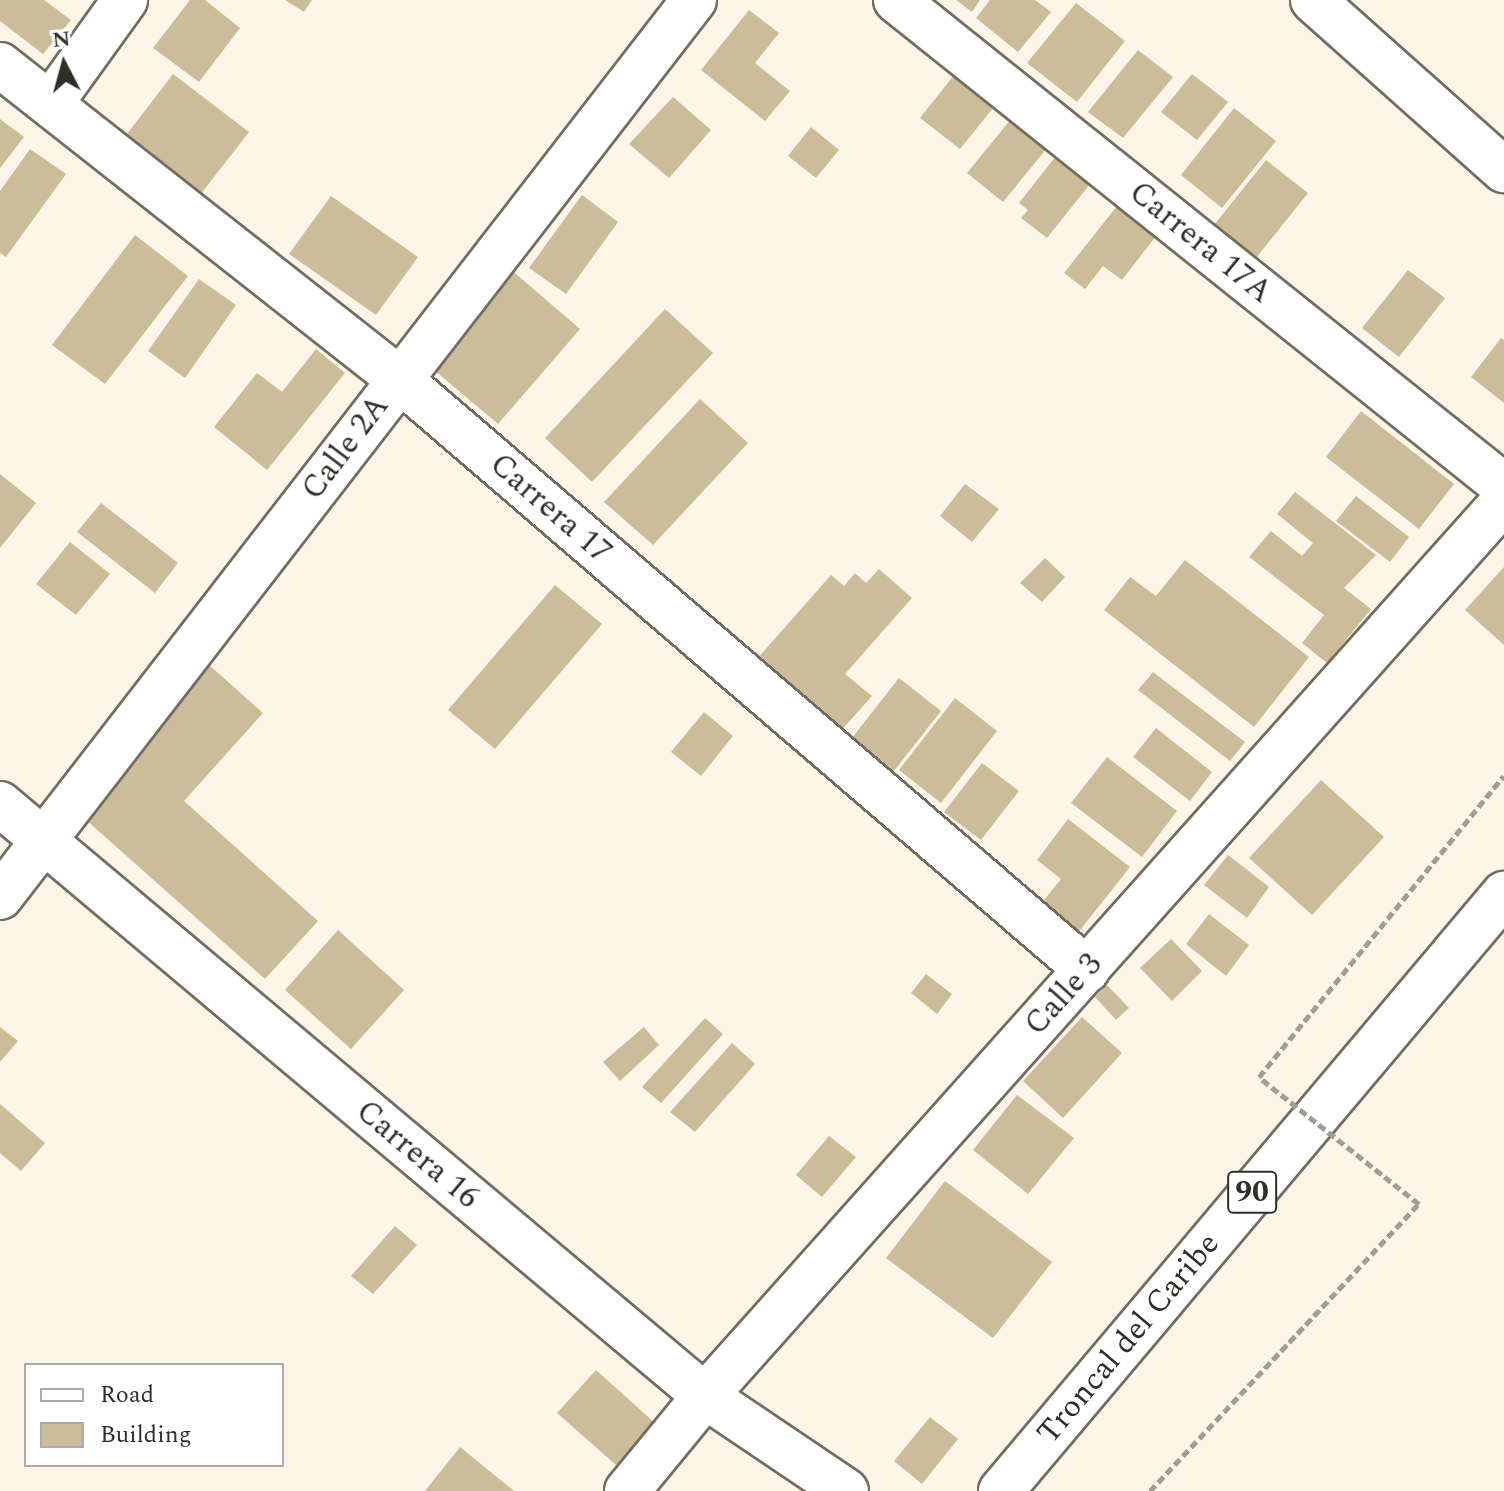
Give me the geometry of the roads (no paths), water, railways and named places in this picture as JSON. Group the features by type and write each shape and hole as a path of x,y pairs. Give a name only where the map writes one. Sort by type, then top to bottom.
{"main road":[{"path":"51,103 125,0"},
{"name":"Calle 2A","path":"0,897 45,843 399,379 694,0"},
{"name":"Carrera 17A","path":"896,0 1504,486"},
{"path":"1313,0 1504,170"},
{"name":"Carrera 17","path":"0,65 399,379 1087,970"},
{"name":"Calle 3","path":"627,1491 705,1396 1504,501"},
{"name":"Carrera 16","path":"0,804 705,1396 846,1491"},
{"name":"Troncal del Caribe","path":"1001,1491 1504,894"}]}
